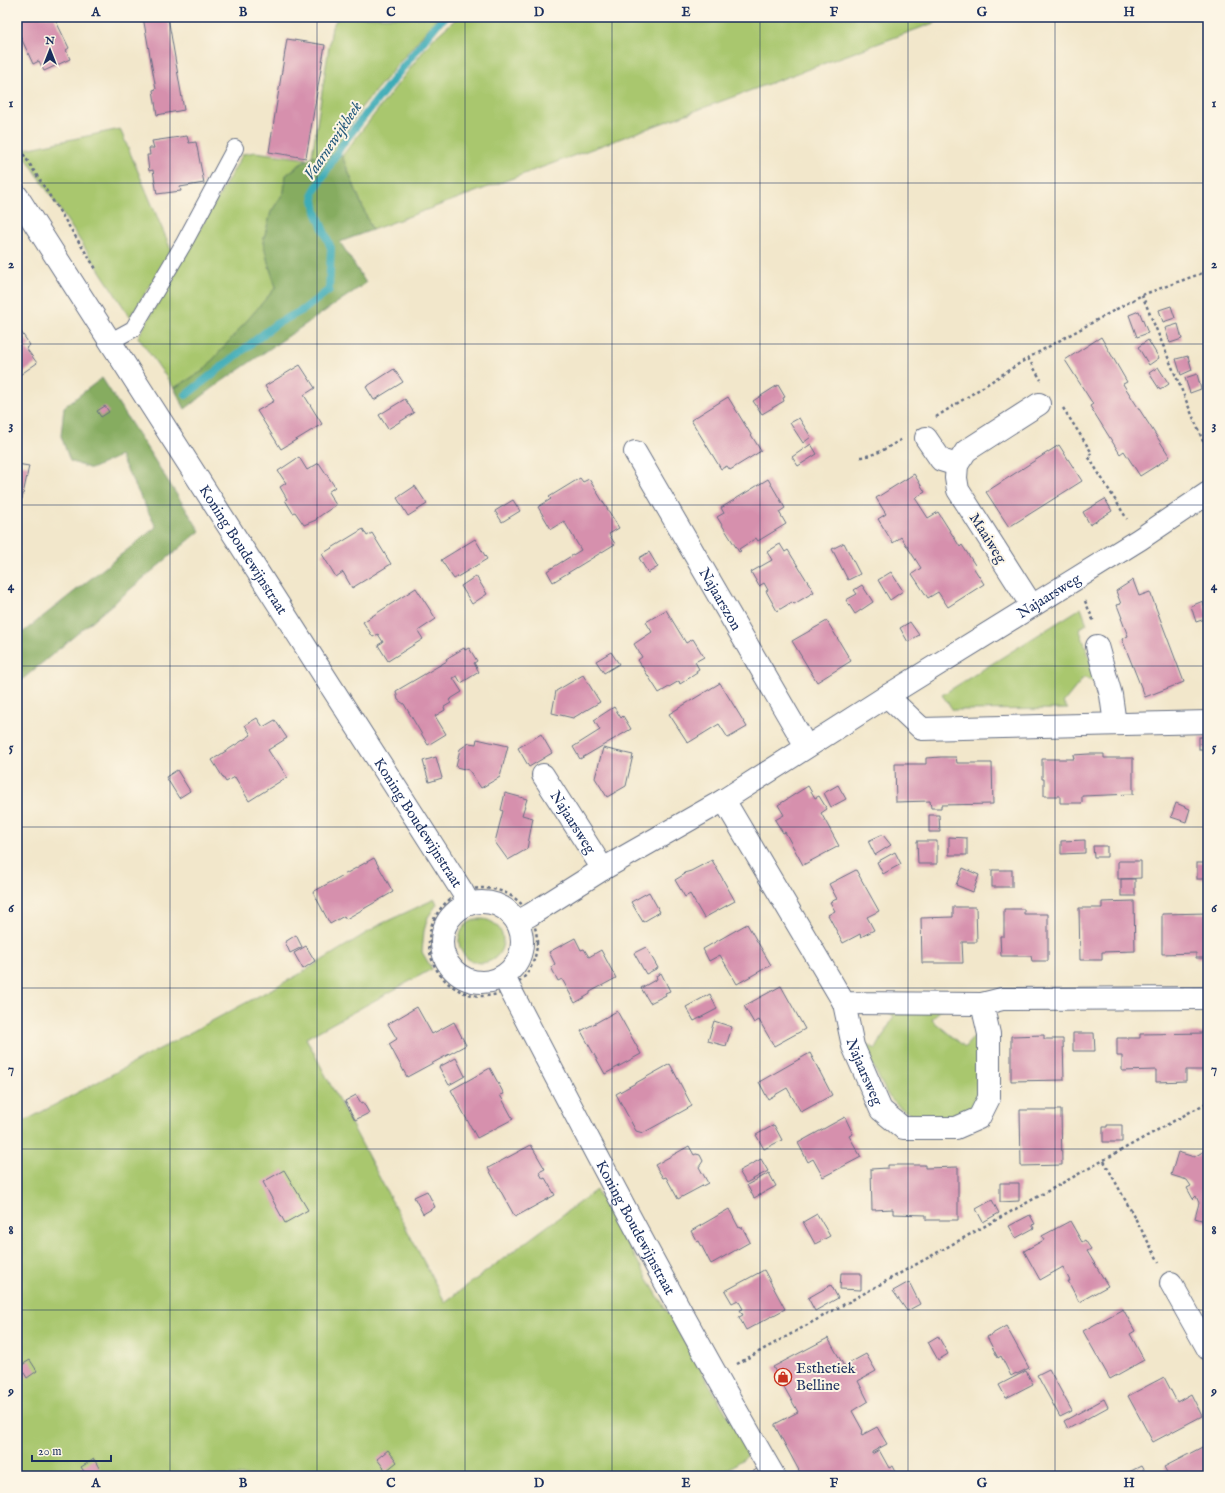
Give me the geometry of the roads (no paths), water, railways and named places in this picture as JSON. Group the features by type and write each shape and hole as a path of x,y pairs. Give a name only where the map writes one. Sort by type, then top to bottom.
{"street":[{"name":"Koning Boudewijnstraat","path":"17,196 458,884 475,896"},
{"path":"922,431 941,460 957,465 966,451 1046,399"},
{"name":"Najaarszon","path":"634,452 806,746"},
{"name":"Maaiweg","path":"957,465 956,478 958,490 1032,606"},
{"name":"Najaarsweg","path":"524,919 603,869 724,800 806,746 1140,539 1208,493"},
{"path":"1097,646 1111,695 1115,724"},
{"path":"887,696 922,728 1208,722"},
{"name":"Najaarsweg","path":"544,775 603,869"},
{"name":"Najaarsweg","path":"724,800 844,1002 853,1046 882,1110 903,1128 956,1128 979,1118 989,1098 989,1034 982,1004"},
{"path":"475,896 487,902 496,904 512,914 524,919 521,931 521,951 518,961 507,982 495,980 484,982 464,978 449,964 444,955 442,945 446,924 452,916 475,896"},
{"name":"Koning Boudewijnstraat","path":"507,982 610,1182 716,1376 774,1476"},
{"path":"844,1002 982,1004 1002,999 1208,998"},
{"path":"1171,1283 1208,1349"}],"lane":[{"path":"111,341 133,329 184,243 236,148"}],"waterway":[{"name":"Vaarnewijkbeek","path":"186,395 276,324 303,310 329,290 331,248 316,212 313,193 343,143 437,24 445,17"}],"place":[{"name":"Esthetiek Belline","path":"783,1377"}]}
